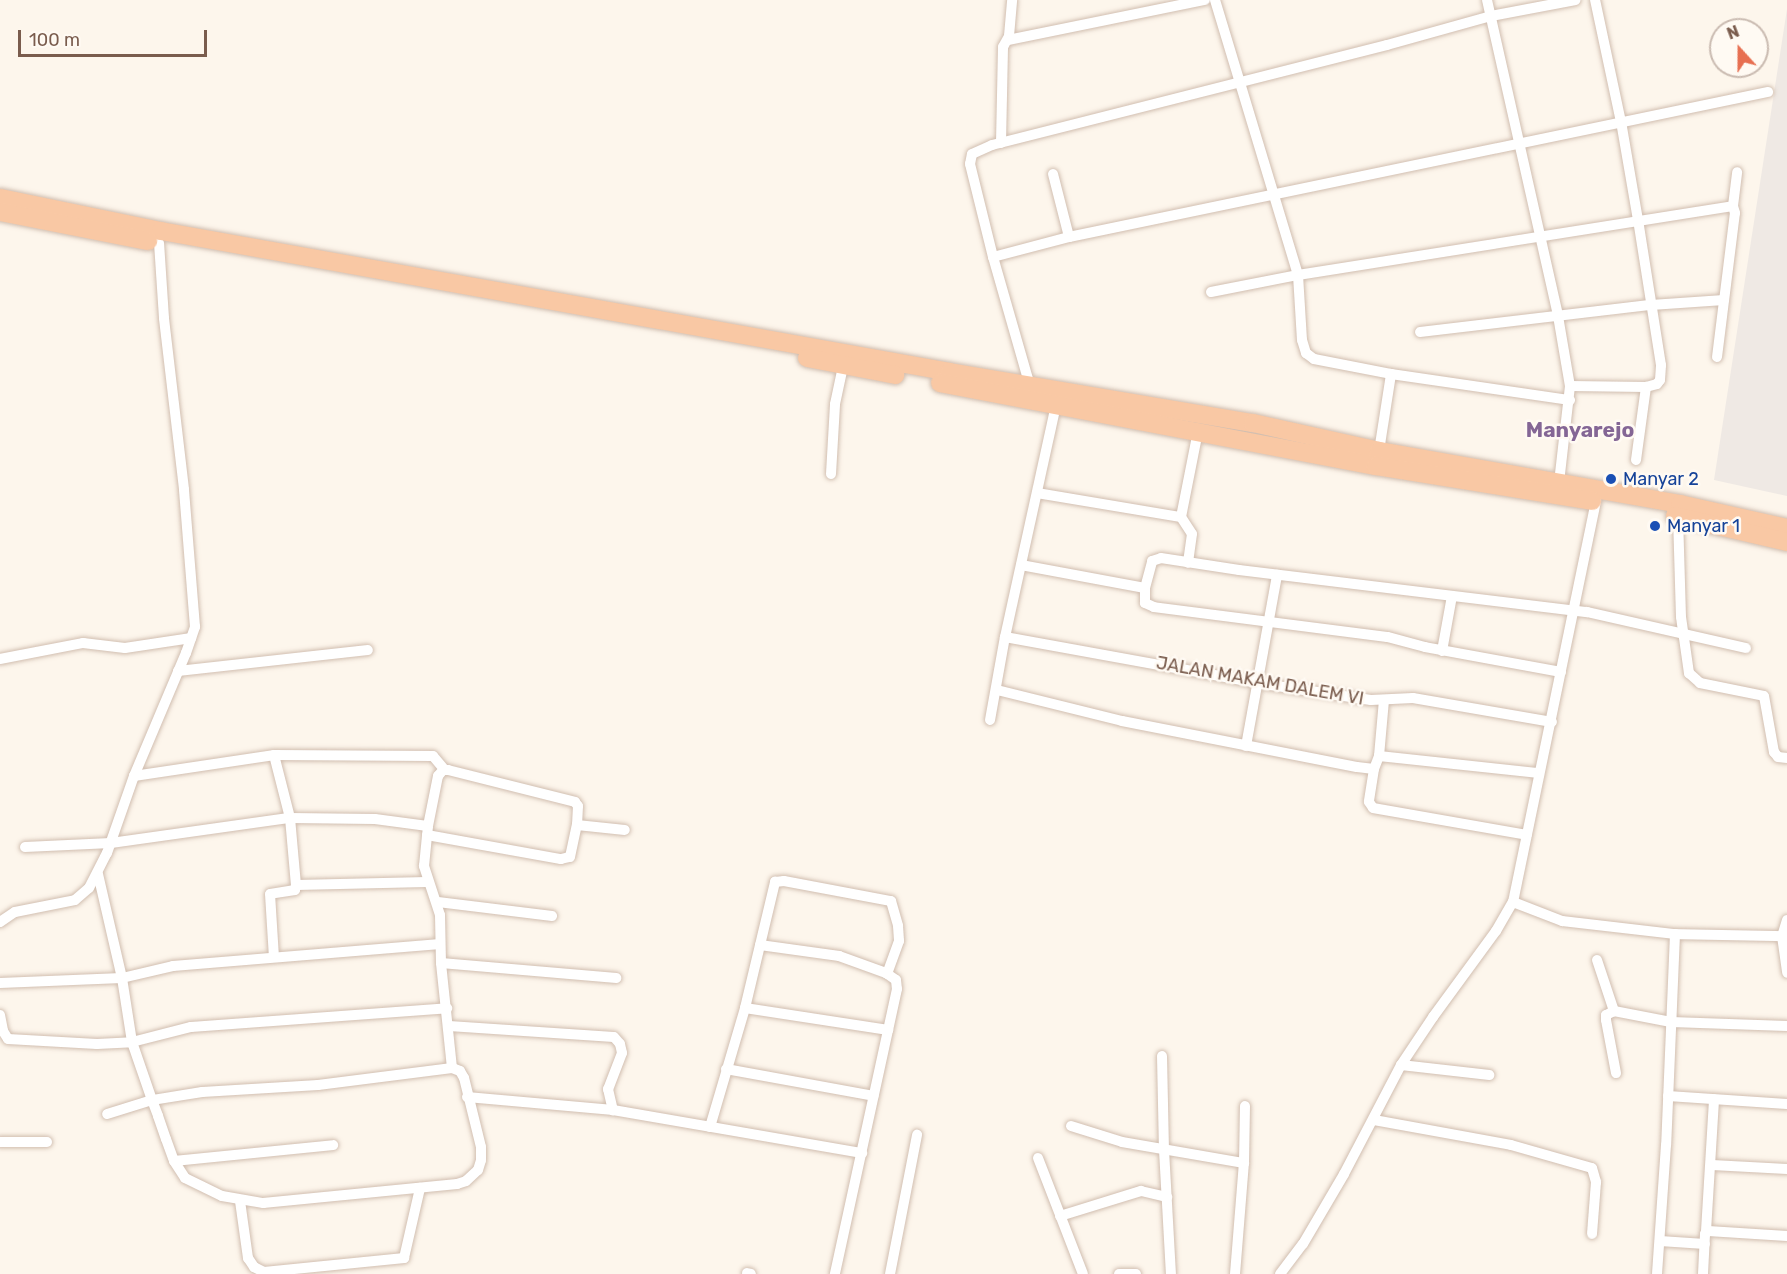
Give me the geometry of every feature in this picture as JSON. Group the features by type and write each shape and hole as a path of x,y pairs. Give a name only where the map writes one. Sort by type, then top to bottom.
{"highway":[{"path":"0,198 161,231 844,359 1056,406 1376,466 1678,516 1787,542"},
{"path":"0,212 159,243 844,359 1030,386 1253,423 1379,451 1680,504 1787,528"}],"street":[{"path":"996,144 1003,47 1008,40 1012,0"},
{"path":"1008,40 1205,0"},
{"path":"1215,0 1298,275 1303,346 1309,357 1391,374 1570,400"},
{"path":"1487,0 1558,316 1570,386 1559,482"},
{"path":"1030,386 1001,254 970,164 971,155 996,144 1241,80 1387,45 1491,16 1576,0"},
{"path":"1570,386 1646,387 1657,384 1660,380 1661,364 1638,220 1621,122 1595,0"},
{"path":"1001,254 1069,237 1768,92"},
{"path":"1717,357 1735,213 1733,206 1737,172"},
{"path":"1053,174 1069,237"},
{"path":"1211,292 1298,275 1733,206"},
{"path":"0,922 15,912 75,900 89,888 98,874 111,843 134,776 195,627 164,318 159,243"},
{"path":"1420,332 1651,305 1724,300"},
{"path":"831,474 835,404 844,359"},
{"path":"1379,451 1391,374"},
{"path":"1636,460 1646,387"},
{"path":"990,720 1005,637 1056,406"},
{"path":"1188,563 1192,534 1181,517 1198,432"},
{"path":"1037,493 1181,517"},
{"path":"1280,1274 1303,1244 1374,1120 1401,1065 1496,931 1513,902 1596,501"},
{"path":"1678,516 1677,558 1689,673 1695,681 1765,697 1773,752 1778,757 1787,758"},
{"path":"1561,672 1442,651 1365,633 1267,623 1146,605 1145,588 1154,559 1587,612 1746,648"},
{"path":"1021,565 1145,588"},
{"path":"1246,746 1277,575"},
{"path":"1442,651 1452,596"},
{"name":"JALAN MAKAM DALEM VI","path":"1005,637 1257,683 1384,700 1413,698 1552,722"},
{"path":"0,659 83,643 125,648 191,638"},
{"path":"178,671 368,650"},
{"path":"997,690 1122,721 1374,769"},
{"path":"1384,700 1379,756 1374,769 1369,802 1373,808 1527,835"},
{"path":"25,847 111,843 291,818 375,819 561,859 570,857 577,825 578,806 575,802 444,770 433,756 274,755 134,776"},
{"path":"274,755 291,818 296,885 295,890 270,894 274,957"},
{"path":"1379,756 1539,773"},
{"path":"444,770 438,776 427,830 424,866 427,882 438,902 441,963 452,1068"},
{"path":"577,825 625,830"},
{"path":"98,874 122,978 132,1042 152,1100 174,1161 185,1178 212,1193 240,1201 263,1203 457,1184 466,1181 478,1170 481,1160 481,1147 462,1074 452,1068 318,1085 202,1092 152,1100 107,1114"},
{"path":"710,1127 745,1008 774,885 777,881 888,899 897,917 899,941 886,974"},
{"path":"296,885 427,882"},
{"path":"438,902 552,916"},
{"path":"1513,902 1562,921 1675,934 1782,936"},
{"path":"1787,920 1782,936 1787,973"},
{"path":"1657,1274 1675,934"},
{"path":"0,983 122,978 173,966 440,944"},
{"path":"760,945 839,957 886,974 897,982 835,1274"},
{"path":"1597,960 1614,1011"},
{"path":"441,963 616,978"},
{"path":"0,1015 3,1031 8,1039 97,1044 132,1042 191,1027 447,1008"},
{"path":"745,1008 888,1030"},
{"path":"1616,1073 1606,1020 1606,1014 1614,1011 1671,1022 1787,1026"},
{"path":"449,1026 614,1036 620,1044 622,1053 608,1089 613,1110"},
{"path":"1162,1056 1164,1150 1172,1274"},
{"path":"1401,1065 1489,1075"},
{"path":"726,1069 874,1096"},
{"path":"1668,1096 1787,1104"},
{"path":"467,1097 613,1110 862,1153"},
{"path":"1703,1274 1712,1165 1714,1099"},
{"path":"1235,1274 1244,1163 1245,1106"},
{"path":"1374,1120 1511,1145 1592,1168 1596,1182 1592,1234"},
{"path":"1071,1126 1122,1142 1244,1163"},
{"path":"890,1274 917,1135"},
{"path":"0,1142 47,1142"},
{"path":"174,1161 333,1145"},
{"path":"1038,1158 1083,1274"},
{"path":"1712,1165 1787,1169"},
{"path":"240,1201 248,1258 254,1267 264,1272 405,1258 420,1188"},
{"path":"1060,1216 1142,1191 1167,1197"},
{"path":"1706,1232 1787,1236"},
{"path":"1660,1240 1705,1244"},
{"path":"1119,1274 1136,1274"}],"shaded area":[{"path":"1787,9 1787,496 1714,480"}],"place":[{"name":"Manyar 2","path":"1611,479"},
{"name":"Manyar 1","path":"1655,526"}],"district":[{"name":"Manyarejo","path":"1580,430"}]}
